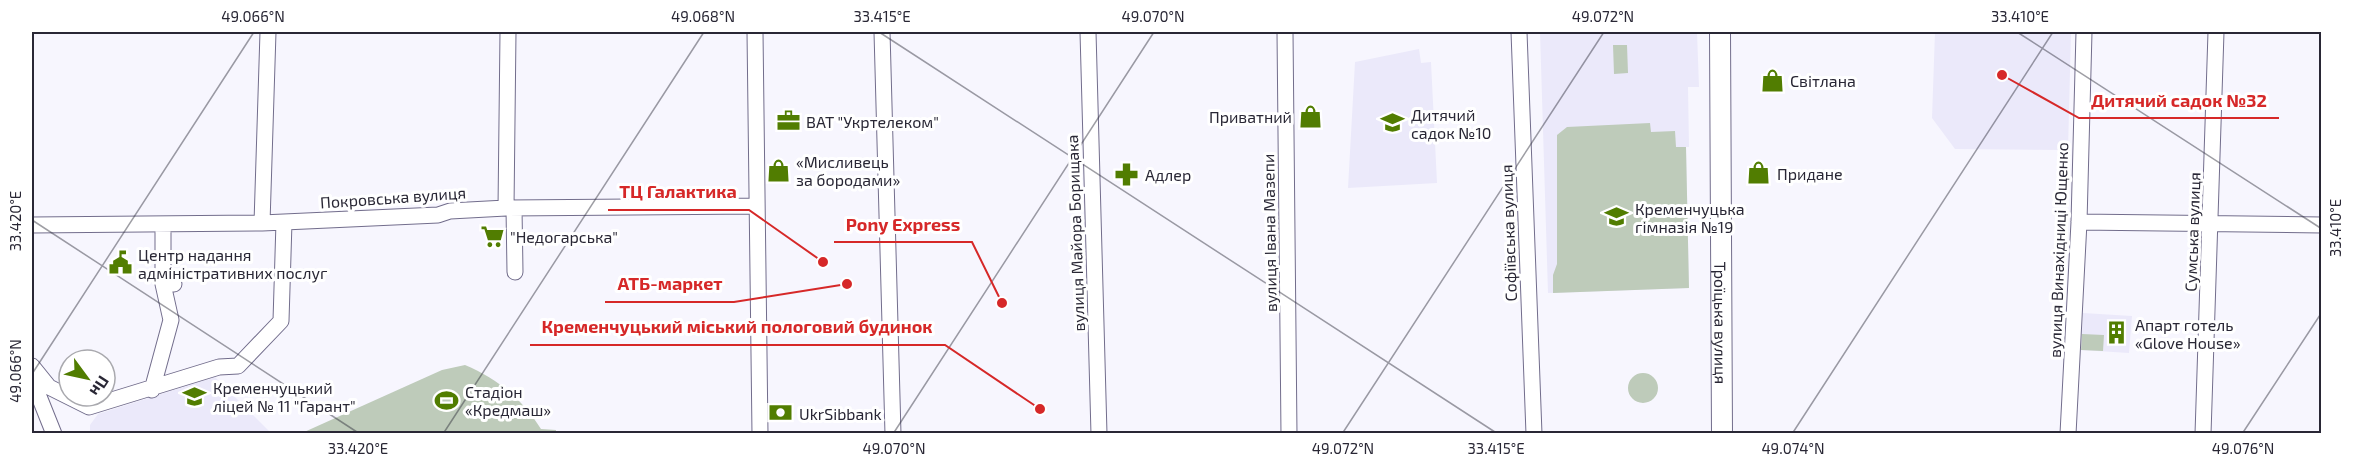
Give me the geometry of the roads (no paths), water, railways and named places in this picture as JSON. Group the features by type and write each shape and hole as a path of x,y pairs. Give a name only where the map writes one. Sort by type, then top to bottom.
{"main road":[{"name":"Троїцька вулиця","path":"1720,32 1722,434"}],"street":[{"path":"262,223 268,32"},
{"path":"508,32 510,208 515,272"},
{"path":"755,32 760,434"},
{"path":"882,32 893,434"},
{"name":"вулиця Майора Борищака","path":"1088,32 1099,434"},
{"name":"вулиця Івана Мазепи","path":"1285,32 1289,434"},
{"name":"Софіївська вулиця","path":"1518,32 1534,434"},
{"name":"вулиця Винахідниці Ющенко","path":"2068,434 2079,222 2084,32"},
{"name":"Сумська вулиця","path":"2203,434 2216,32"},
{"name":"Покровська вулиця","path":"32,225 262,223 438,215 450,211 510,208 756,206"},
{"path":"32,366 49,387 89,407 152,390 219,367 238,366 281,321 284,222"},
{"path":"2079,222 2322,225"},
{"path":"152,390 171,320 163,224"},
{"path":"32,379 54,434"}],"place":[{"name":"Дитячий садок №32","path":"2002,75"},
{"name":"Світлана","path":"1772,80"},
{"name":"Приватний","path":"1310,116"},
{"name":"ВАТ \"Укртелеком\"","path":"788,121"},
{"name":"Дитячий садок №10","path":"1393,123"},
{"name":"«Мисливець за бородами»","path":"778,170"},
{"name":"Придане","path":"1759,173"},
{"name":"Адлер","path":"1127,174"},
{"name":"Кременчуцька гімназія №19","path":"1617,217"},
{"name":"\"Недогарська\"","path":"492,236"},
{"name":"ТЦ Галактика","path":"823,262"},
{"name":"Центр надання адміністративних послуг","path":"120,263"},
{"name":"АТБ-маркет","path":"847,284"},
{"name":"Pony Express","path":"1002,303"},
{"name":"Апарт готель «Glove House»","path":"2117,333"},
{"name":"Кременчуцький ліцей № 11 \"Гарант\"","path":"195,396"},
{"name":"Стадіон «Кредмаш»","path":"447,400"},
{"name":"Кременчуцький міський пологовий будинок","path":"1040,409"},
{"name":"UkrSibbank","path":"781,413"}]}
